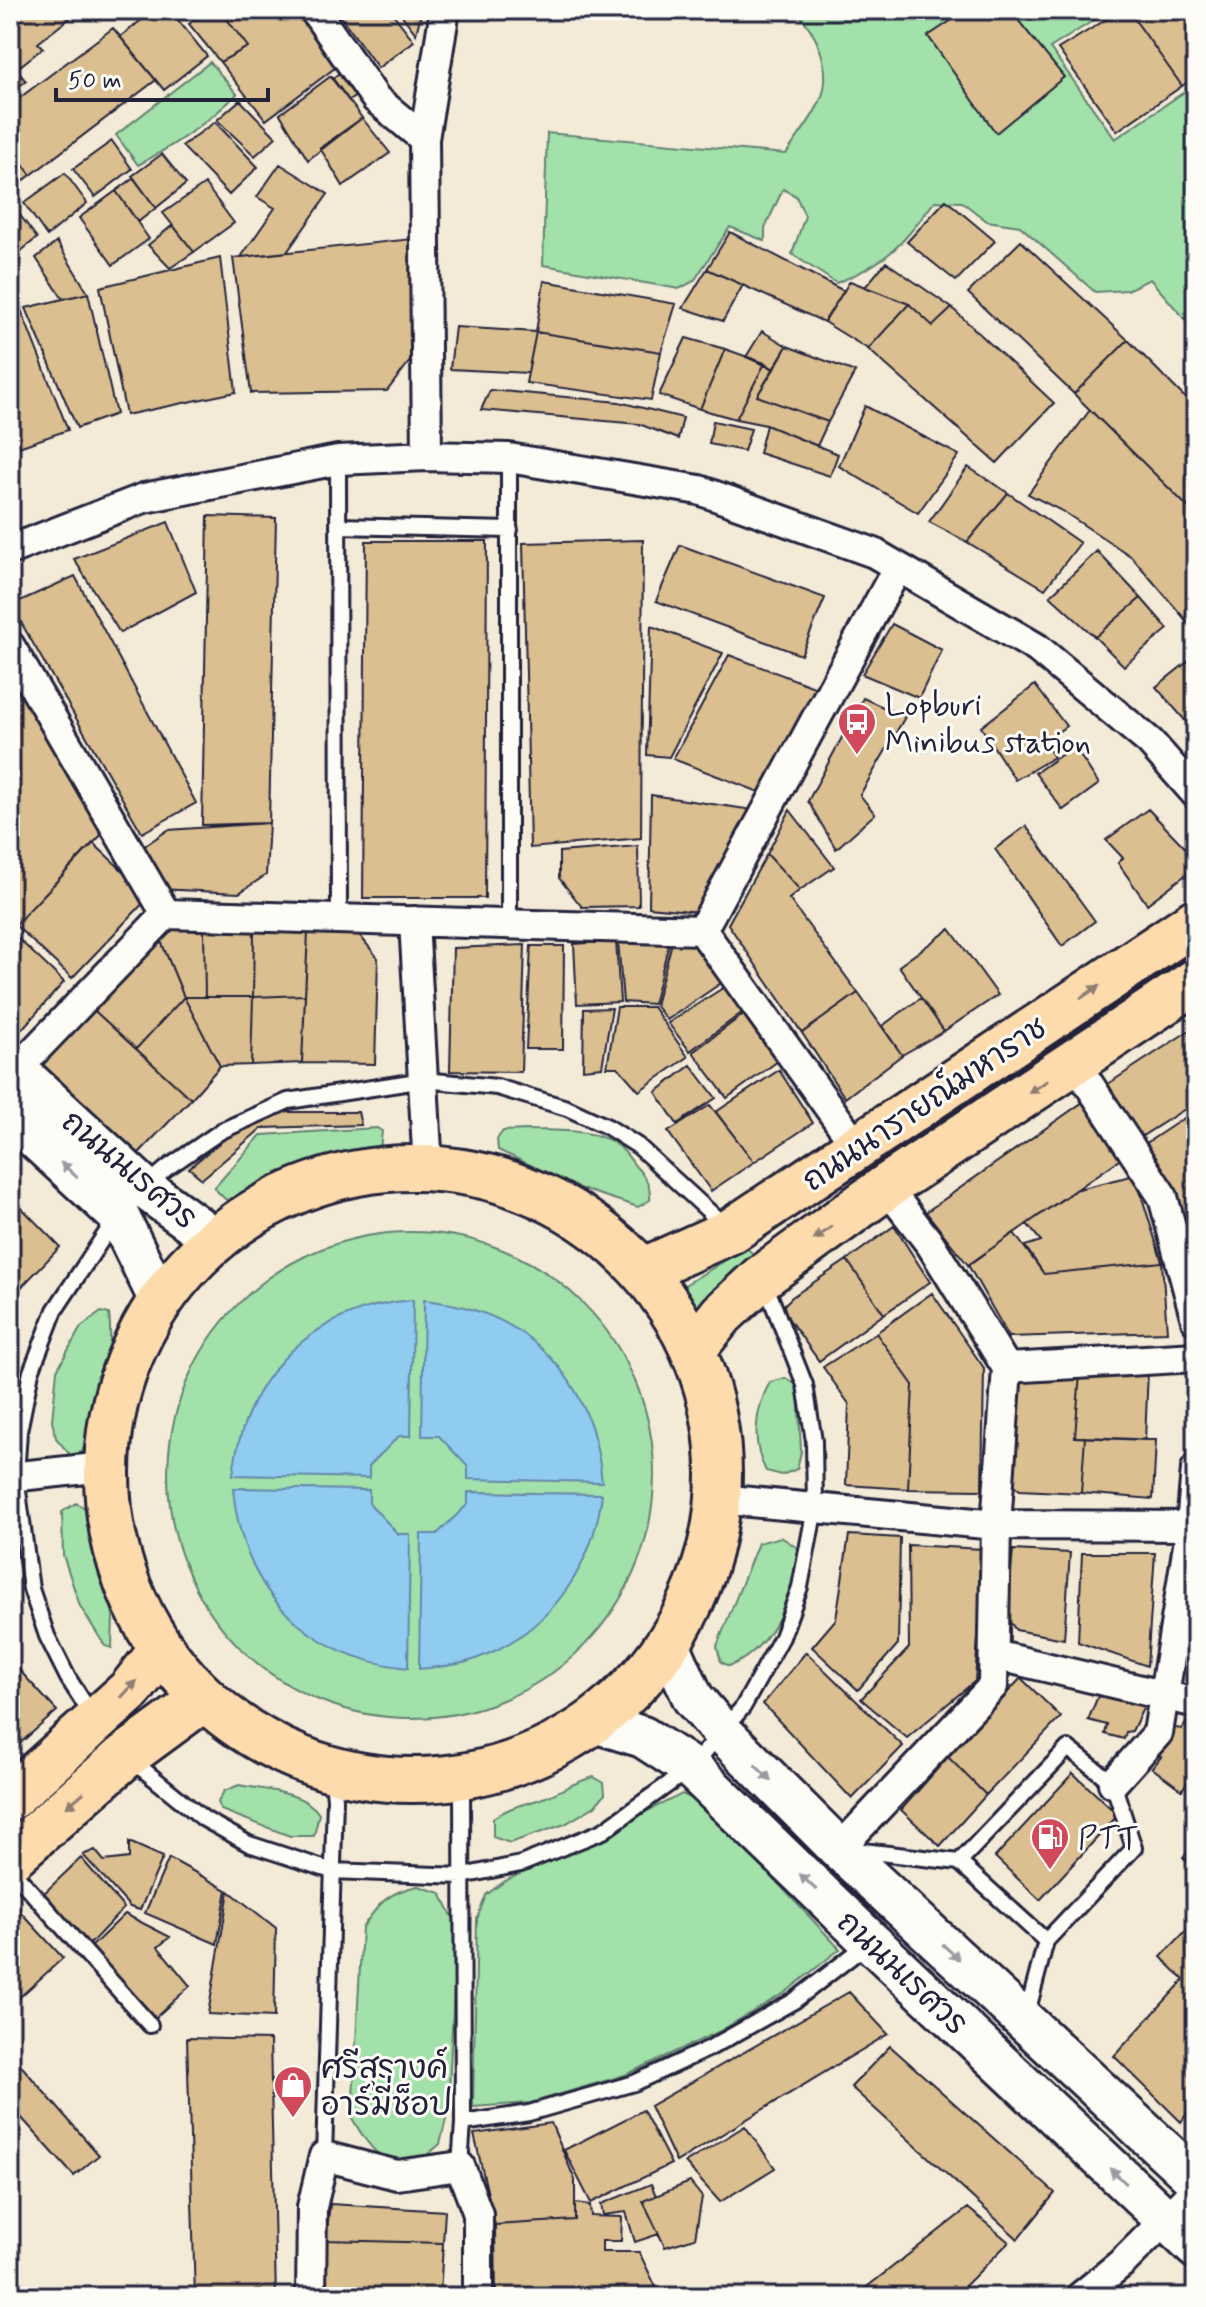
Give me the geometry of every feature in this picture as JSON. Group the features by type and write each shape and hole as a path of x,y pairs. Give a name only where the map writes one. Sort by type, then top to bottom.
{"main road":[{"name":"ถนนนารายณ์มหาราช","path":"644,1270 731,1231 1196,921"},
{"name":"ถนนนารายณ์มหาราช","path":"694,1349 722,1314 762,1277 886,1187 1196,981"},
{"name":"ถนนนเรศวร","path":"13,1067 131,1201 160,1301"},
{"name":"ถนนนเรศวร","path":"10,1115 131,1201 216,1240"},
{"path":"397,1168 467,1171 533,1191 593,1224 644,1270 672,1308 694,1349 711,1397 720,1448 719,1499 703,1575 669,1644 635,1686 594,1722 531,1757 462,1778 397,1781 332,1771 274,1749 241,1731 202,1700 161,1651 136,1610 118,1564 108,1516 105,1467 113,1409 131,1353 160,1301 186,1269 216,1240 271,1203 332,1178 397,1168"},
{"name":"ถนนนเรศวร","path":"669,1644 693,1698 723,1733 839,1849 1196,2180"},
{"path":"10,1798 130,1690 161,1651"},
{"path":"10,1858 126,1756 202,1700"},
{"name":"ถนนนเรศวร","path":"594,1722 643,1737 691,1768 1196,2248"}],"street":[{"path":"314,10 376,99 424,139"},
{"path":"427,456 424,139 445,10"},
{"path":"10,550 144,498 338,460 427,456 509,458 699,490 874,553 1037,648 1150,742 1196,794"},
{"path":"702,930 898,567"},
{"path":"10,646 166,914"},
{"path":"13,1067 166,914 702,930"},
{"path":"414,921 428,1169"},
{"path":"702,930 858,1148"},
{"path":"1075,1063 1163,1197 1196,1320"},
{"path":"839,1849 993,1686 996,1525 1007,1368 931,1245 886,1187"},
{"path":"1007,1368 1196,1357"},
{"path":"13,1477 105,1467"},
{"path":"1113,1783 1158,1733 1191,1526 1196,1469"},
{"path":"719,1499 996,1525 1191,1526"},
{"path":"995,1655 1196,1703"},
{"path":"311,2297 312,2207 324,2156 397,2175 460,2166 478,2214 478,2297"},
{"path":"1080,2297 1123,2262 1196,2189"}],"lane":[{"path":"509,458 509,922"},
{"path":"338,460 339,919"},
{"path":"338,526 510,530"},
{"path":"96,1721 68,1678 47,1636 31,1589 13,1477 31,1372 55,1310 131,1201 167,1168 221,1131 288,1101 424,1080 497,1087 567,1108 608,1127 638,1146 731,1231"},
{"path":"126,1756 204,1819 249,1844 332,1871 462,1876 521,1864 603,1831 691,1768 743,1707 782,1637 800,1587 815,1508 814,1441 805,1385 762,1277"},
{"path":"959,1862 1068,1748 1113,1783 1134,1848 1046,1941 1025,2021"},
{"path":"324,2156 335,1799 332,1771"},
{"path":"460,2166 463,2123 462,1778"},
{"path":"839,1849 959,1862 1046,1941"},
{"path":"10,1868 150,2025"},
{"path":"463,2123 529,2113 634,2083 710,2048 794,2001 870,1941"}],"green space":[{"path":"795,10 1110,10 1050,48 1115,139 1196,84 1196,332 1150,279 1127,290 1095,292 1020,226 987,221 962,202 935,201 893,251 836,283 792,254 805,216 796,196 783,189 765,228 765,241 730,227 694,281 679,289 543,265 547,133 786,154 817,108 825,77 821,52 810,29"},
{"path":"210,62 237,94 190,133 138,165 116,135"},
{"path":"377,1128 382,1131 380,1149 368,1157 328,1163 275,1182 239,1202 225,1199 214,1188 261,1135"},
{"path":"503,1131 576,1132 611,1141 622,1149 645,1178 650,1200 638,1207 579,1188 498,1150 497,1139"},
{"path":"411,1232 458,1237 504,1251 546,1273 583,1303 613,1340 635,1382 649,1428 654,1475 649,1522 635,1568 613,1610 583,1647 546,1677 504,1699 458,1713 411,1718 364,1713 318,1699 276,1677 239,1647 209,1610 187,1568 173,1522 168,1475 173,1428 187,1382 209,1340 239,1303 276,1273 318,1251 364,1237"},
{"path":"746,1248 755,1255 751,1269 705,1313 684,1303 683,1286"},
{"path":"101,1312 109,1314 107,1367 82,1452 70,1455 56,1438 52,1421 57,1370 81,1327"},
{"path":"785,1378 798,1385 801,1452 797,1469 782,1475 766,1471 758,1450 757,1426 770,1382"},
{"path":"76,1503 90,1511 113,1615 112,1648 105,1646 80,1606 63,1555 62,1512"},
{"path":"781,1537 799,1549 797,1580 771,1631 752,1652 729,1666 721,1662 717,1646 758,1543"},
{"path":"594,1777 604,1783 605,1794 595,1806 565,1824 510,1843 493,1837 493,1818 501,1813"},
{"path":"239,1785 304,1800 319,1814 314,1836 290,1836 221,1810 218,1802 224,1791"},
{"path":"682,1794 702,1803 840,1949 786,1992 720,2031 625,2075 530,2103 473,2107 477,1919 486,1895 505,1881"},
{"path":"418,1886 441,1893 457,1926 448,2111 440,2144 417,2162 403,2164 393,2163 376,2152 352,2118 362,1928 385,1900"}],"water":[{"path":"413,1300 411,1436 399,1436 369,1466 369,1478 233,1475 240,1439 252,1407 268,1378 289,1353 315,1333 344,1317 377,1306"},
{"path":"424,1300 461,1306 495,1318 524,1335 549,1356 569,1381 585,1411 596,1445 602,1482 468,1479 468,1467 439,1436 422,1436"},
{"path":"233,1488 369,1490 369,1503 398,1534 410,1534 408,1668 371,1661 338,1650 310,1633 285,1612 265,1587 250,1558 239,1525"},
{"path":"468,1492 602,1494 597,1522 577,1573 544,1616 499,1649 453,1665 419,1669 421,1534 437,1534 468,1504"}],"building":[{"path":"10,10 80,10 38,43 43,48 20,66 10,54"},
{"path":"154,10 170,10 207,56 164,90 120,37"},
{"path":"207,10 220,10 248,47 220,62 189,24"},
{"path":"220,10 309,10 344,61 266,120 220,62 248,47"},
{"path":"336,10 390,10 414,41 378,68"},
{"path":"398,10 422,10 416,34"},
{"path":"967,10 1010,10 1064,77 996,133 928,36"},
{"path":"1122,10 1128,10 1182,86 1117,131 1058,49"},
{"path":"1128,10 1196,10 1196,77 1182,86"},
{"path":"113,28 156,80 31,175 10,147 10,105"},
{"path":"10,62 26,81 10,93"},
{"path":"344,69 362,91 349,101 332,79"},
{"path":"331,76 362,118 308,160 280,114"},
{"path":"240,100 276,137 255,156 217,120"},
{"path":"362,118 390,153 343,186 320,148"},
{"path":"215,122 258,167 229,195 182,146"},
{"path":"112,141 132,169 95,197 73,169"},
{"path":"10,147 31,175 10,191"},
{"path":"162,154 186,184 156,208 132,176"},
{"path":"280,164 328,194 287,252 241,257 275,208 257,197"},
{"path":"65,173 87,203 47,236 24,203"},
{"path":"134,178 156,208 138,222 116,191"},
{"path":"205,184 234,223 194,252 163,213"},
{"path":"116,191 149,239 113,265 79,218"},
{"path":"946,200 995,241 956,281 907,242"},
{"path":"14,207 37,238 10,260 10,210"},
{"path":"173,225 194,252 170,268 148,245"},
{"path":"730,232 844,291 824,322 707,269"},
{"path":"412,239 410,361 387,391 251,393 233,258"},
{"path":"1021,241 1128,340 1074,394 968,293"},
{"path":"57,242 88,293 63,299 36,258"},
{"path":"220,258 236,392 126,415 100,287"},
{"path":"886,262 952,308 933,326 909,304 865,287"},
{"path":"707,269 743,285 723,321 683,308"},
{"path":"544,281 676,304 661,352 536,332"},
{"path":"850,281 909,304 868,349 824,322"},
{"path":"88,293 116,414 77,428 26,308"},
{"path":"16,297 68,430 10,450 10,300"},
{"path":"909,304 933,326 952,308 1054,403 997,463 868,349"},
{"path":"455,327 536,332 528,373 450,369"},
{"path":"762,331 787,346 774,369 746,357"},
{"path":"536,332 661,352 651,400 526,383"},
{"path":"686,338 725,349 700,409 659,395"},
{"path":"1128,340 1196,409 1196,515 1074,394"},
{"path":"787,346 855,372 828,422 757,396"},
{"path":"725,349 765,363 736,419 700,409"},
{"path":"765,363 774,369 757,396 828,422 817,446 766,425 736,419"},
{"path":"490,390 619,402 683,418 678,439 639,424 481,410"},
{"path":"865,406 959,455 918,513 839,466"},
{"path":"1090,410 1196,515 1196,632 1132,557 1064,512 1028,494"},
{"path":"713,421 751,429 744,451 709,444"},
{"path":"766,425 838,454 830,476 759,453"},
{"path":"968,467 1008,493 967,542 929,522"},
{"path":"1008,493 1080,543 1045,589 967,542"},
{"path":"208,516 276,518 269,823 202,825"},
{"path":"168,522 196,592 120,633 74,559"},
{"path":"643,540 641,838 530,848 523,543"},
{"path":"366,541 487,541 485,898 363,898"},
{"path":"680,545 825,598 801,655 656,601"},
{"path":"1097,551 1141,598 1095,637 1050,596"},
{"path":"75,576 196,803 142,833 11,605"},
{"path":"1141,598 1168,629 1124,666 1095,637"},
{"path":"892,624 942,650 919,698 862,674"},
{"path":"651,626 723,653 669,757 647,755"},
{"path":"729,655 817,688 767,795 673,759"},
{"path":"1196,655 1196,733 1156,687"},
{"path":"13,678 105,831 15,925 10,921 10,679"},
{"path":"1035,685 1066,726 1044,742 1054,757 1015,780 981,727"},
{"name":"Lopburi Minibus station","path":"863,698 905,717 860,795 875,814 836,849 808,801"},
{"path":"1074,746 1099,784 1063,810 1035,773"},
{"path":"651,795 753,810 700,912 649,907"},
{"path":"1148,809 1196,859 1196,867 1147,904 1118,863 1123,858 1106,840"},
{"path":"790,810 834,867 800,890 767,854"},
{"path":"269,823 266,875 239,893 159,889 140,849 168,830"},
{"path":"1026,826 1095,921 1062,946 995,849"},
{"path":"93,843 150,896 72,978 15,925"},
{"path":"638,846 639,906 582,907 559,878 559,852"},
{"path":"767,854 800,890 789,899 858,993 802,1033 728,924"},
{"path":"156,929 204,930 205,997 184,997"},
{"path":"156,929 184,997 136,1049 85,1002"},
{"path":"950,929 998,995 944,1031 899,966"},
{"path":"204,930 254,931 253,997 205,997"},
{"path":"10,931 64,982 22,1029 10,1018"},
{"path":"254,931 308,932 305,995 253,997"},
{"path":"308,932 357,932 378,958 375,1064 302,1063"},
{"path":"673,939 695,943 724,981 667,1020 655,1005"},
{"path":"618,940 670,940 653,1004 623,1002"},
{"path":"616,941 620,1002 577,1004 574,944"},
{"path":"525,945 521,1072 450,1071 453,948"},
{"path":"531,946 564,946 563,1049 526,1049"},
{"path":"726,986 743,1012 690,1051 668,1023"},
{"path":"858,993 902,1055 845,1098 802,1033"},
{"path":"305,995 302,1063 251,1065 253,997"},
{"path":"184,997 220,1066 191,1099 136,1049"},
{"path":"184,997 253,997 251,1065 220,1066"},
{"path":"921,998 944,1031 902,1055 882,1026"},
{"path":"85,1002 191,1099 138,1154 34,1057"},
{"path":"617,1007 653,1007 688,1057 639,1091 618,1067 607,1067"},
{"path":"612,1008 602,1067 583,1069 584,1009"},
{"path":"744,1014 778,1061 727,1098 693,1052"},
{"path":"1196,1026 1196,1102 1139,1138 1108,1084"},
{"path":"691,1065 716,1098 677,1124 656,1092"},
{"path":"779,1070 813,1123 754,1162 716,1112"},
{"path":"1086,1100 1122,1158 968,1265 926,1212"},
{"path":"710,1105 754,1162 711,1191 668,1132"},
{"path":"1196,1110 1196,1284 1178,1192 1145,1144"},
{"path":"256,1112 358,1112 361,1125 262,1128 202,1179 189,1168"},
{"path":"1135,1175 1162,1262 1044,1274 1025,1246 1041,1241 1027,1224 1075,1190"},
{"path":"10,1196 60,1247 10,1299"},
{"path":"894,1226 930,1282 884,1314 847,1260"},
{"path":"1014,1233 1044,1274 1162,1262 1167,1332 1009,1337 968,1265"},
{"path":"847,1260 884,1314 819,1361 785,1314 784,1305"},
{"path":"932,1293 984,1368 982,1490 908,1489 913,1385 876,1333"},
{"path":"876,1333 913,1385 908,1489 846,1485 849,1404 823,1367"},
{"path":"1148,1370 1145,1440 1075,1437 1080,1373"},
{"path":"1028,1372 1080,1373 1075,1437 1085,1437 1081,1493 1020,1490 1012,1484 1017,1383"},
{"path":"1085,1437 1156,1440 1153,1499 1081,1493"},
{"path":"849,1535 900,1538 898,1644 858,1690 812,1647 836,1619"},
{"path":"908,1545 984,1549 975,1681 907,1738 861,1699 909,1648"},
{"path":"1013,1550 1070,1553 1064,1639 1016,1630 1007,1618"},
{"path":"1082,1553 1155,1553 1147,1666 1078,1642"},
{"path":"806,1652 903,1746 852,1799 763,1704"},
{"path":"10,1660 57,1711 10,1752"},
{"path":"1021,1678 1061,1717 986,1795 948,1757"},
{"path":"1101,1689 1145,1704 1132,1731 1126,1732 1124,1739 1105,1734 1107,1725 1088,1720"},
{"path":"1190,1718 1196,1719 1196,1778 1191,1776 1182,1790 1152,1768 1161,1757 1155,1753 1169,1727 1182,1729"},
{"path":"948,1757 986,1795 940,1846 901,1810"},
{"path":"1073,1773 1118,1815 1040,1900 995,1857"},
{"path":"129,1842 163,1857 140,1910 130,1907 83,1855 95,1850 104,1861 129,1858"},
{"path":"1196,1844 1196,1872 1183,1857"},
{"path":"81,1858 124,1908 88,1946 41,1896"},
{"path":"169,1858 227,1890 217,1944 145,1913"},
{"path":"229,1891 276,1928 274,2017 208,2014"},
{"path":"17,1908 63,1958 10,2006 10,1914"},
{"path":"125,1914 170,1937 158,1947 190,1986 155,2018 91,1947"},
{"path":"1196,1920 1196,2101 1181,2122 1114,2056 1184,1980 1161,1957"},
{"path":"849,1992 888,2034 676,2162 650,2106"},
{"path":"187,2038 270,2040 276,2297 195,2297"},
{"path":"890,2046 1055,2193 1018,2239 851,2087"},
{"path":"10,2053 99,2155 74,2176 10,2105"},
{"path":"643,2110 671,2164 591,2203 564,2150"},
{"path":"551,2123 575,2180 575,2220 495,2225 474,2134"},
{"path":"745,2126 775,2168 720,2202 685,2163"},
{"path":"690,2182 702,2197 695,2238 665,2247 643,2201"},
{"path":"651,2184 656,2196 643,2201 659,2234 635,2242 626,2212 603,2215 601,2204"},
{"path":"575,2203 590,2205 591,2216 622,2217 621,2241 602,2241 602,2252 639,2252 657,2289 630,2291 629,2297 496,2297 495,2225 575,2220"},
{"path":"330,2204 445,2211 443,2243 326,2240"},
{"path":"968,2208 1009,2242 954,2297 854,2297"},
{"path":"326,2240 443,2243 440,2297 322,2297"}],"place":[{"name":"Lopburi Minibus station","path":"857,756"},
{"name":"PTT","path":"1050,1871"},
{"name":"ศรีสุรางค์ อาร์มี่ช็อป","path":"293,2119"}]}
